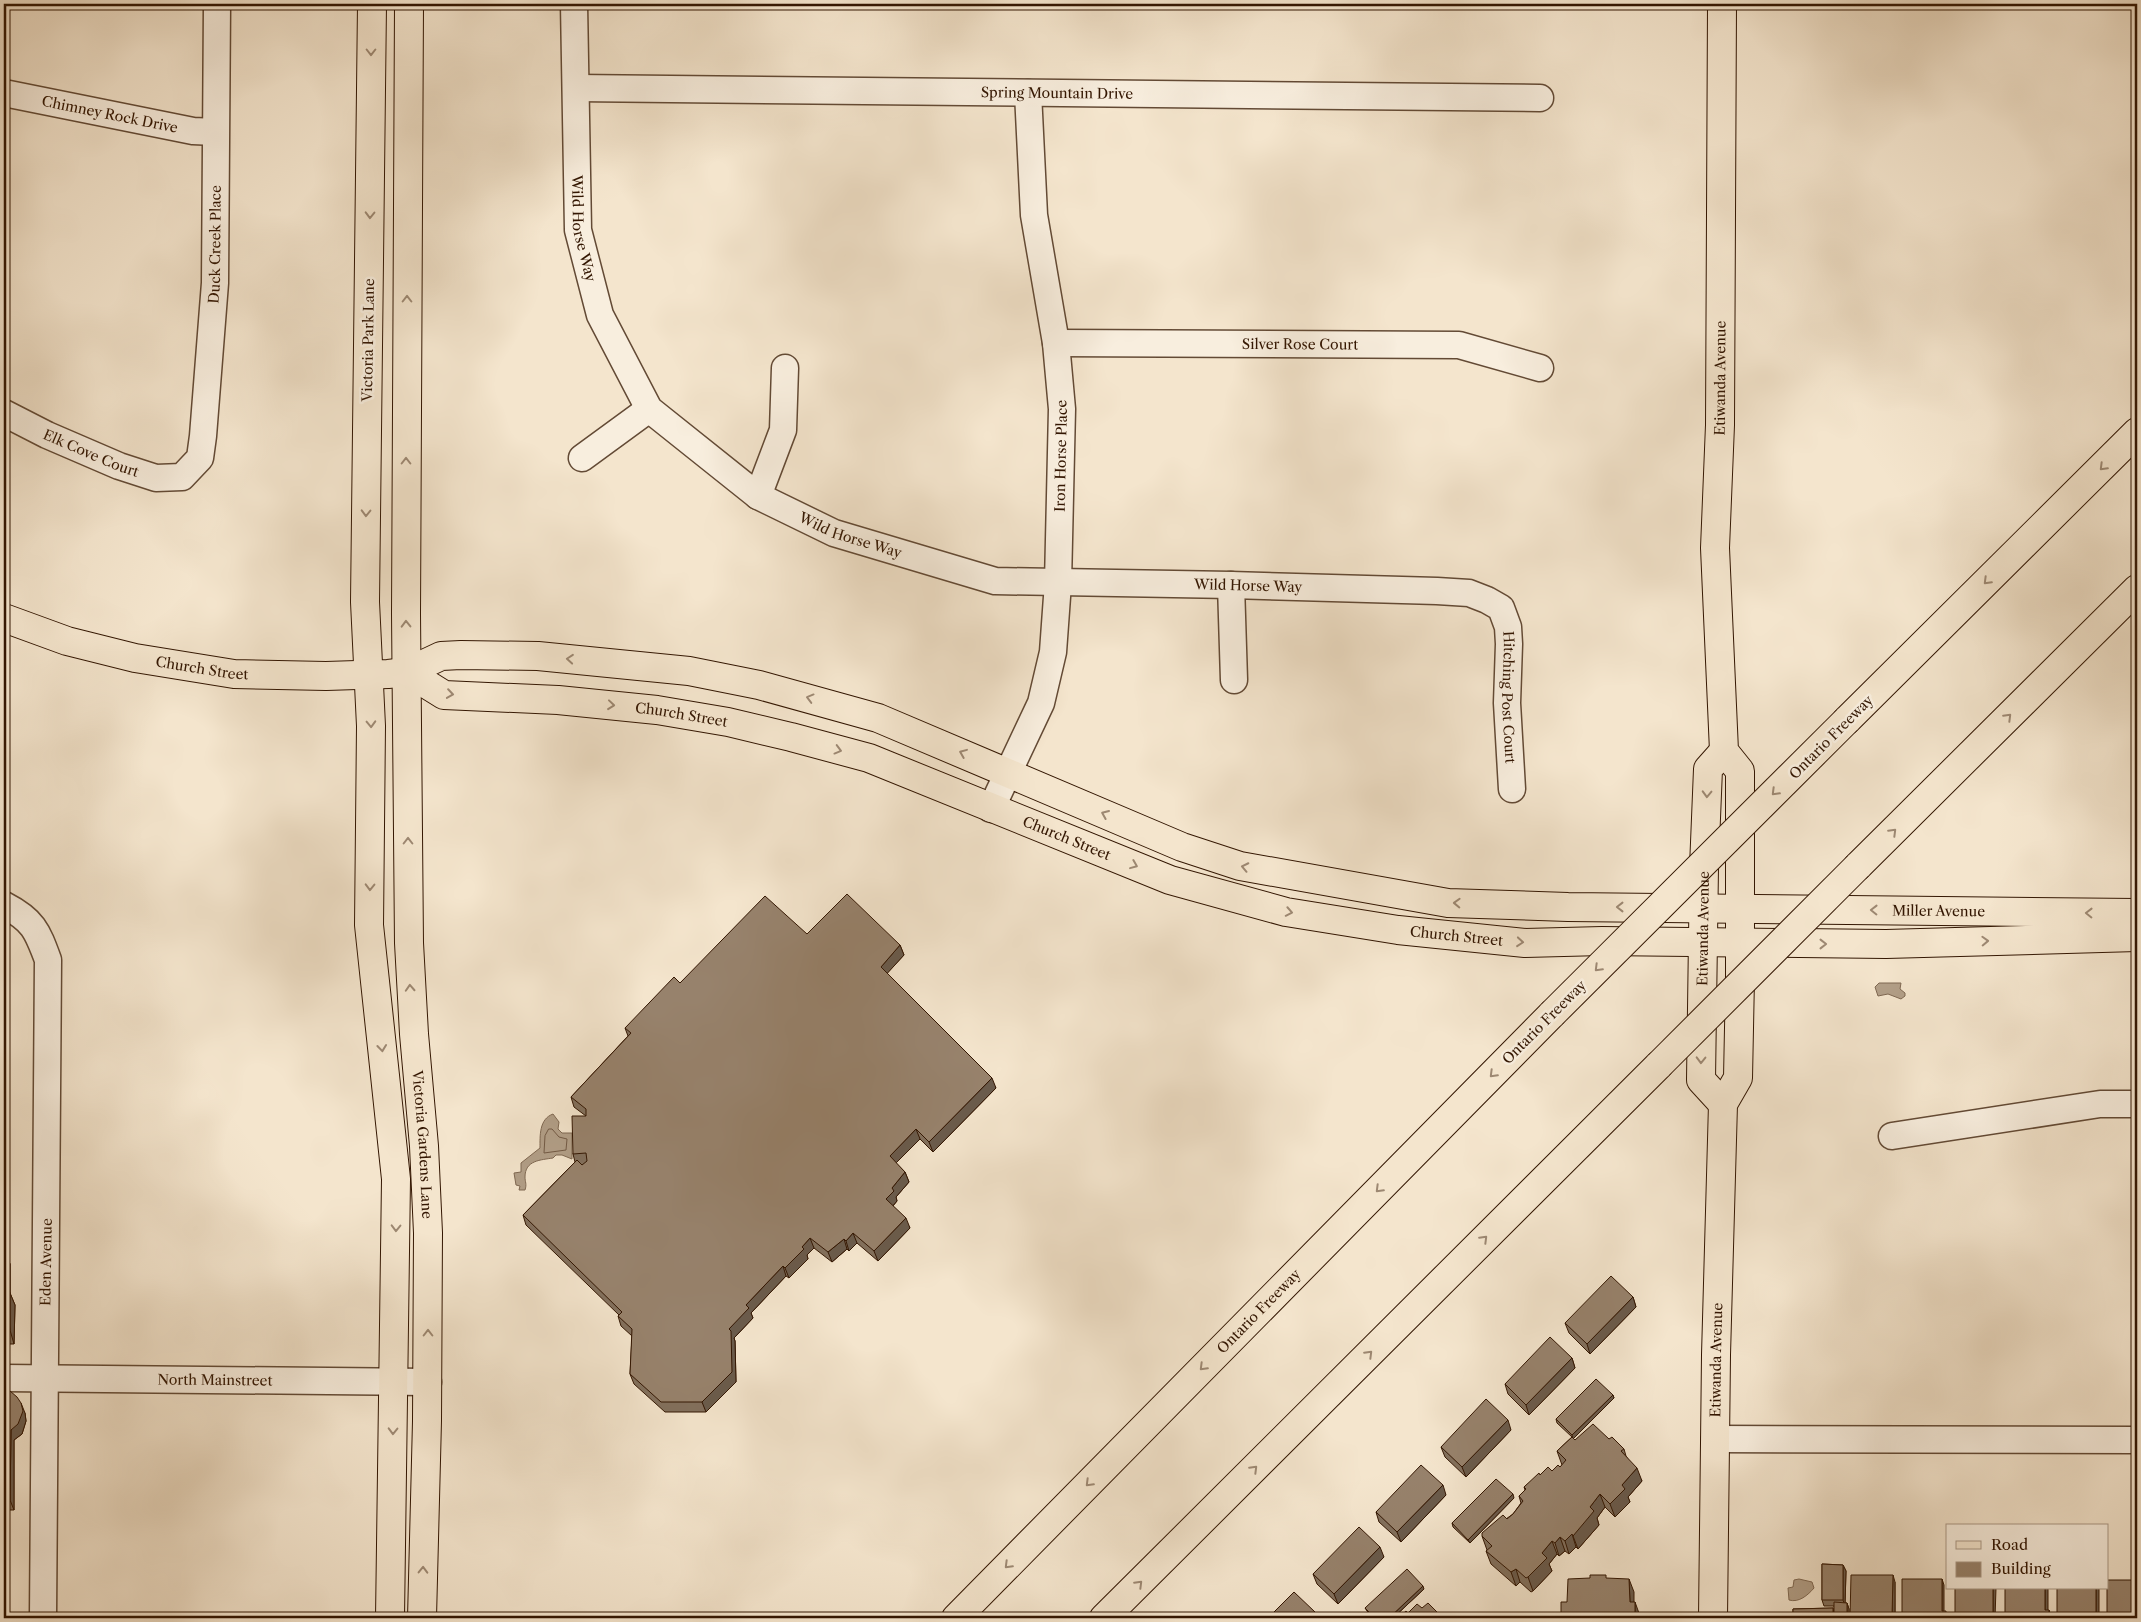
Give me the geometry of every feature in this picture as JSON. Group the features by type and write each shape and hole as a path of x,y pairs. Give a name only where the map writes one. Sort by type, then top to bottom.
{"main road":[{"name":"Victoria Park Lane","path":"369,675 366,602 372,4"},
{"path":"407,672 409,4"},
{"name":"Etiwanda Avenue","path":"1713,1618 1722,1104 1701,1080 1703,907 1708,769 1724,751 1715,548 1720,426 1722,4"},
{"name":"Ontario Freeway","path":"956,1618 1552,1014 2137,432"},
{"path":"1104,1618 2137,589"},
{"name":"Church Street","path":"4,618 67,641 156,662 234,674 326,676 407,672 440,656 461,655 538,656 688,670 759,684 878,718 1182,846 1240,866 1448,903 1568,907 1739,908"},
{"name":"Church Street","path":"407,672 444,695 558,700 657,710 737,724 870,758 991,809 1170,880 1286,912 1398,930 1525,943 1739,942"},
{"name":"Victoria Gardens Lane","path":"407,672 408,942 413,1025 424,1146 428,1224 428,1382 422,1618"},
{"name":"Victoria Gardens Lane","path":"369,675 371,726 369,924 396,1179 390,1618"},
{"path":"1722,1104 1738,1078 1740,771 1724,751"},
{"name":"Miller Avenue","path":"1739,908 2137,913"},
{"path":"1739,942 1886,944 2137,937"}],"street":[{"name":"Duck Creek Place","path":"182,476 200,458 203,436 214,283 217,4"},
{"name":"Wild Horse Way","path":"574,4 578,230 600,315 650,410 758,496 834,533 996,581 1231,585 1469,593 1501,608"},
{"name":"Spring Mountain Drive","path":"576,88 1540,98"},
{"name":"Iron Horse Place","path":"991,809 1041,702 1053,652 1058,583 1062,410 1056,343 1034,215 1028,92"},
{"name":"Chimney Rock Drive","path":"4,93 193,131 215,132"},
{"name":"Silver Rose Court","path":"1056,343 1459,345 1540,368"},
{"path":"758,496 783,430 784,368"},
{"path":"582,458 650,410"},
{"name":"Elk Cove Court","path":"4,413 47,435 119,466 156,478 182,476"},
{"path":"1231,585 1234,680"},
{"name":"Hitching Post Court","path":"1501,608 1508,627 1506,703 1512,789"},
{"name":"Eden Avenue","path":"13,910 38,934 48,960 43,1618"},
{"path":"1892,1136 2100,1104 2137,1104"},
{"name":"North Mainstreet","path":"4,1378 428,1382"},
{"path":"1716,1439 2137,1440"}],"water":[{"path":"1879,983 1901,983 1900,989 1905,993 1905,996 1901,999 1888,994 1878,996 1875,987"},
{"path":"553,1114 559,1122 558,1129 562,1133 572,1133 572,1159 556,1155 553,1158 534,1162 526,1171 525,1190 519,1190 520,1186 516,1185 514,1173 521,1172 521,1163 540,1148 540,1133 543,1124 548,1116"},
{"path":"1799,1579 1812,1582 1814,1588 1800,1599 1789,1600 1788,1588 1793,1587 1794,1580"}],"building":[{"path":"847,894 900,945 881,967 992,1078 929,1142 916,1129 890,1156 905,1172 892,1188 894,1191 886,1199 906,1218 874,1251 853,1233 846,1241 844,1239 828,1252 810,1238 802,1247 804,1249 785,1268 783,1266 746,1305 749,1308 729,1329 731,1331 732,1372 702,1402 661,1402 630,1374 632,1329 618,1316 622,1312 523,1215 577,1160 582,1165 587,1161 586,1153 573,1154 572,1116 586,1116 586,1109 571,1097 631,1033 625,1028 674,977 680,983 765,896 807,934"},
{"path":"4,1251 5,1292 10,1292 10,1330 4,1330"},
{"path":"1611,1276 1633,1297 1587,1344 1565,1323"},
{"path":"1550,1337 1572,1358 1526,1405 1505,1384"},
{"path":"1596,1379 1613,1395 1572,1435 1556,1419"},
{"path":"4,1390 10,1391 17,1397 23,1411 18,1424 11,1430 10,1500 4,1500"},
{"path":"1486,1399 1508,1420 1462,1467 1441,1447"},
{"path":"1593,1424 1609,1439 1612,1437 1624,1449 1621,1451 1637,1468 1622,1485 1625,1489 1610,1504 1600,1494 1590,1507 1594,1511 1573,1536 1572,1534 1565,1541 1560,1537 1555,1543 1552,1541 1542,1553 1547,1558 1528,1577 1526,1578 1516,1569 1511,1572 1486,1551 1492,1546 1482,1536 1482,1533 1503,1515 1507,1519 1513,1514 1523,1501 1519,1496 1526,1489 1524,1487 1548,1467 1552,1471 1558,1465 1560,1467 1566,1460 1557,1451 1572,1437 1575,1440"},
{"path":"1421,1465 1443,1485 1397,1532 1376,1512"},
{"path":"1496,1479 1513,1494 1468,1540 1452,1523"},
{"path":"1359,1527 1380,1547 1334,1594 1313,1574"},
{"path":"1822,1564 1843,1565 1843,1600 1822,1600"},
{"path":"1407,1569 1423,1586 1389,1618 1375,1618 1365,1608"},
{"path":"1590,1575 1606,1575 1606,1578 1629,1579 1630,1602 1635,1602 1635,1618 1561,1618 1561,1602 1567,1602 1568,1579 1590,1578"},
{"path":"1851,1575 1893,1575 1892,1617 1850,1618"},
{"path":"1902,1579 1942,1579 1942,1611 1946,1611 1946,1618 1902,1618"},
{"path":"2108,1580 2137,1580 2137,1618 2126,1618 2126,1615 2107,1615"},
{"path":"1955,1590 1993,1590 1993,1618 1955,1618"},
{"path":"2005,1590 2045,1590 2045,1610 2049,1610 2049,1618 2005,1618"},
{"path":"2057,1590 2096,1590 2096,1618 2082,1618 2082,1613 2079,1613 2079,1618 2057,1618"},
{"path":"1294,1592 1315,1612 1309,1618 1268,1618"},
{"path":"1834,1602 1847,1603 1847,1618 1834,1618"},
{"path":"1428,1603 1443,1618 1398,1618 1406,1611 1408,1613 1417,1604 1422,1608"},
{"path":"1833,1608 1833,1618 1793,1618 1793,1609"}]}
